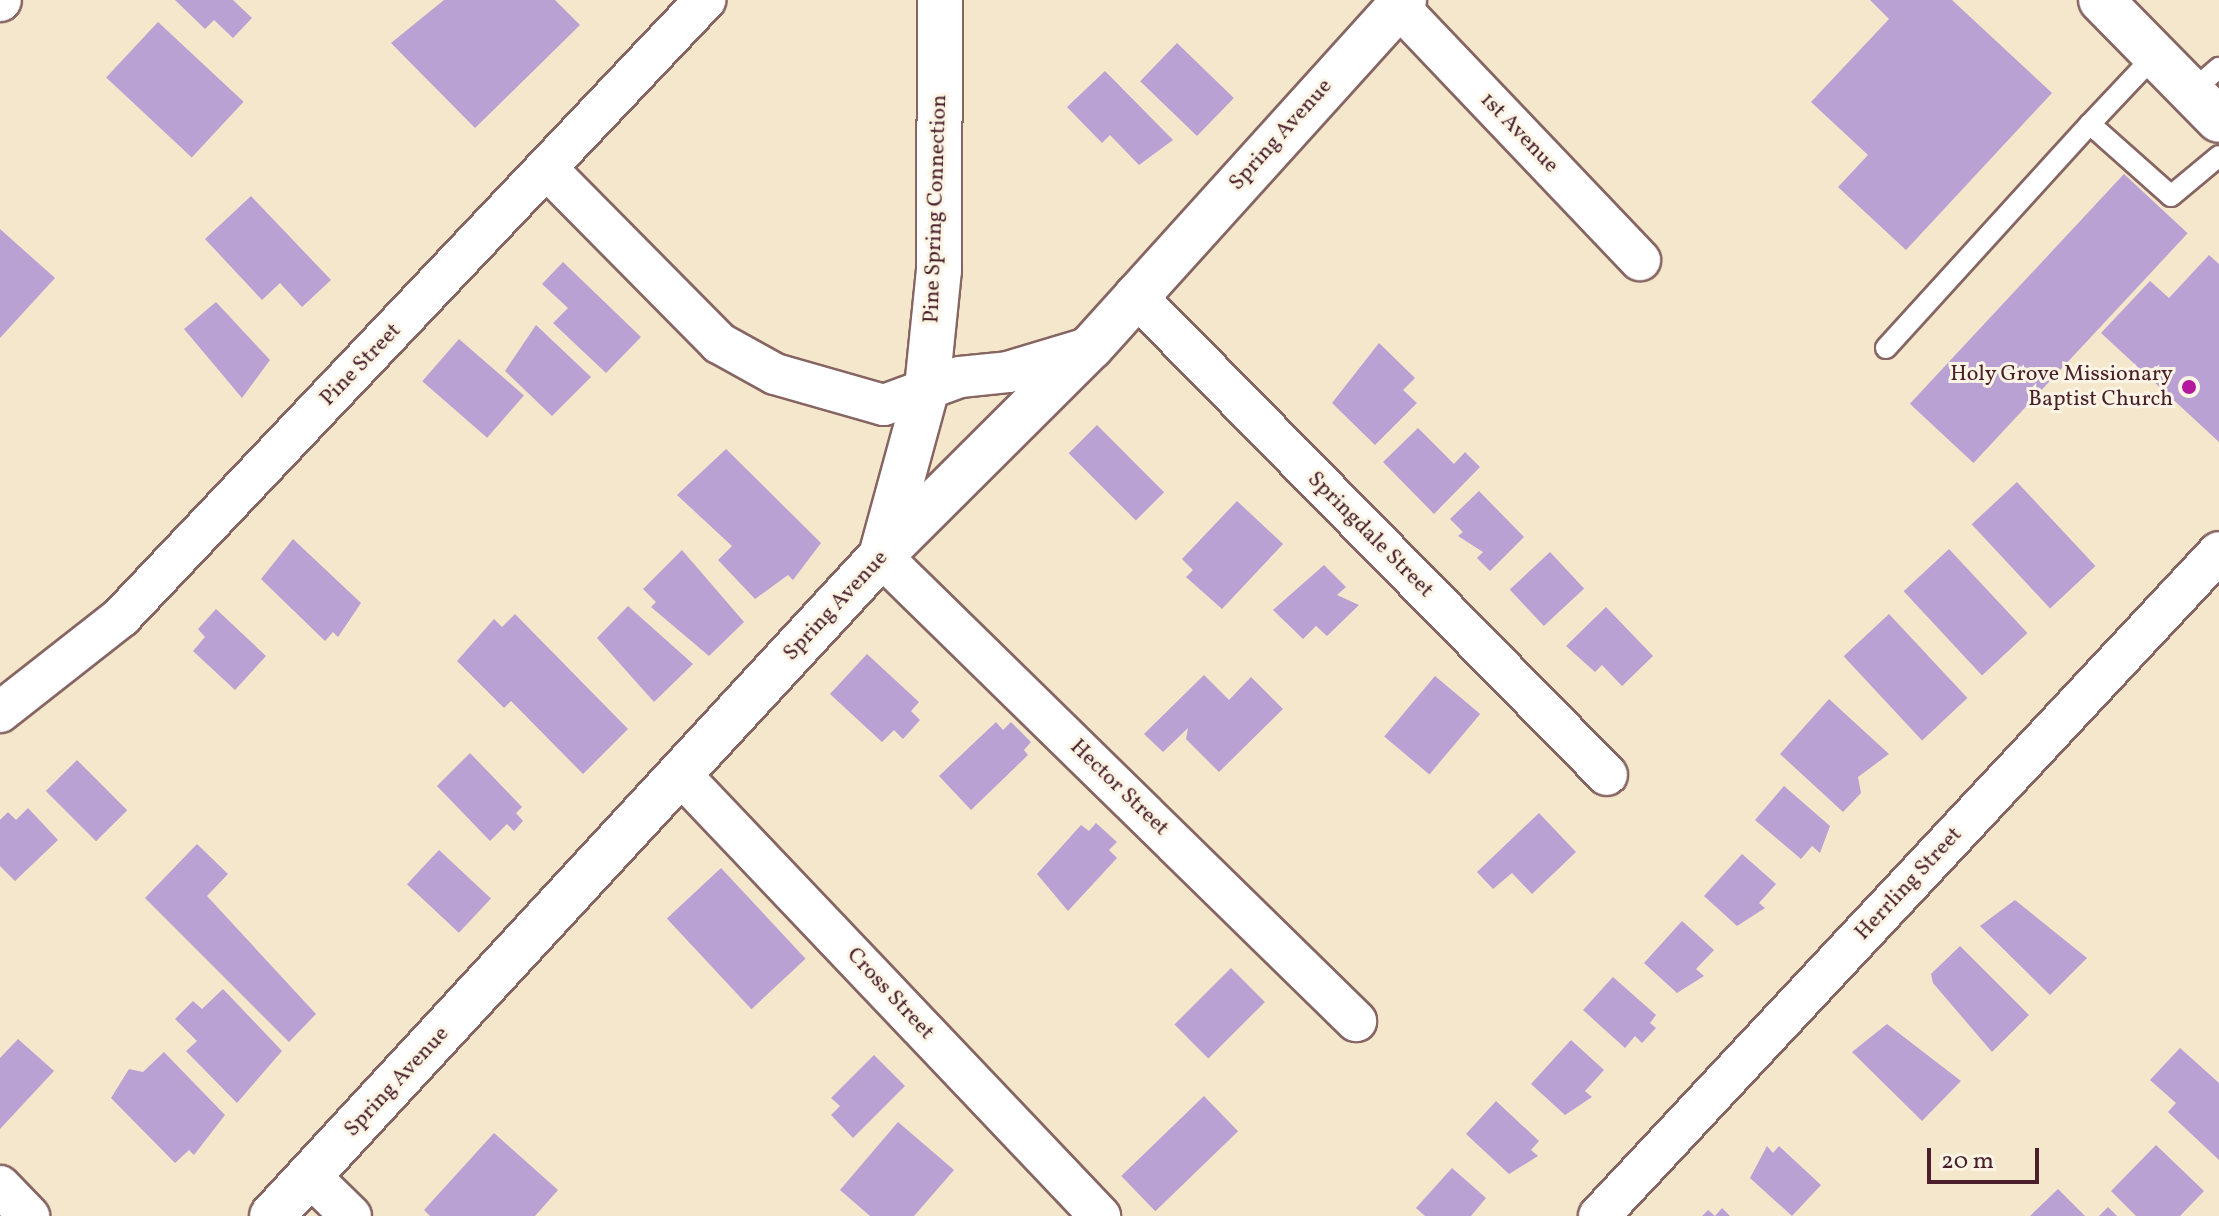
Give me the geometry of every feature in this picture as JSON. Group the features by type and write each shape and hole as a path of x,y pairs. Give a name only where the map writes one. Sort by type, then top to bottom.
{"street":[{"name":"Pine Street","path":"0,712 121,617 705,0"},
{"name":"Pine Spring Connection","path":"881,556 927,388 939,270 940,0"},
{"path":"2101,0 2155,55 2210,93"},
{"name":"1st Avenue","path":"1401,3 1640,260"},
{"name":"Spring Avenue","path":"272,1216 881,556 1091,347 1401,3"},
{"path":"547,169 746,362 884,405 927,388 1091,347"},
{"name":"Springdale Street","path":"1135,295 1607,775"},
{"name":"Herrling Street","path":"1599,1216 2219,552"},
{"name":"Hector Street","path":"881,556 1356,1021"},
{"name":"Cross Street","path":"680,774 1100,1216"},
{"path":"310,1176 351,1216"},
{"path":"0,1186 29,1216"}],"lane":[{"path":"1886,348 2155,55"},
{"path":"2090,124 2171,196 2219,156"}],"building":[{"path":"175,0 233,0 252,18 233,38 214,20 205,29"},
{"path":"444,0 555,0 580,25 475,128 391,43"},
{"path":"1870,0 1952,0 2052,93 1906,250 1838,187 1868,155 1811,102 1889,19"},
{"path":"158,22 244,102 192,157 106,78"},
{"path":"1177,43 1234,98 1197,136 1140,81"},
{"path":"1105,71 1173,140 1139,165 1110,135 1102,143 1067,107"},
{"path":"2124,174 2188,233 1973,463 1910,404"},
{"path":"251,196 331,280 302,307 280,283 262,300 205,239"},
{"path":"0,229 55,278 0,338"},
{"name":"Holy Grove Missionary Baptist Church","path":"2209,255 2219,264 2219,442 2101,333 2150,281 2169,298"},
{"path":"563,262 641,337 606,373 553,323 568,308 542,284"},
{"path":"216,302 270,360 242,398 184,329"},
{"path":"536,325 591,377 552,416 505,371"},
{"path":"459,339 524,395 487,438 422,381"},
{"path":"1379,343 1415,378 1403,390 1417,403 1375,445 1332,403"},
{"path":"1097,425 1164,492 1136,520 1069,453"},
{"path":"1418,428 1454,464 1465,452 1480,467 1434,514 1383,462"},
{"path":"726,449 821,543 793,580 788,575 755,599 718,560 732,546 677,495"},
{"path":"2017,482 2095,566 2050,608 1972,524"},
{"path":"1479,491 1524,537 1490,571 1477,558 1483,552 1458,536 1463,532 1450,519"},
{"path":"1237,501 1283,544 1222,609 1186,577 1193,570 1182,559"},
{"path":"293,539 361,603 338,637 333,632 325,641 261,579"},
{"path":"1949,549 2027,633 1982,675 1904,591"},
{"path":"682,550 744,622 709,656 651,607 656,602 643,589"},
{"path":"1550,552 1584,589 1544,626 1510,590"},
{"path":"1324,565 1346,587 1337,595 1359,605 1327,636 1316,626 1303,639 1273,610"},
{"path":"628,606 693,664 654,702 597,638"},
{"path":"1606,607 1653,656 1622,686 1602,665 1595,672 1566,646"},
{"path":"216,609 266,656 235,690 193,651 205,637 198,629"},
{"path":"515,614 628,729 583,774 511,701 504,708 457,661 494,619 502,627"},
{"path":"1889,614 1967,698 1922,740 1844,656"},
{"path":"867,654 919,702 911,711 920,720 903,739 894,730 882,742 830,694"},
{"path":"1204,675 1229,700 1251,677 1283,709 1219,772 1186,739 1188,728 1163,752 1144,734"},
{"path":"1435,676 1480,714 1429,774 1384,737"},
{"path":"1829,699 1889,754 1858,777 1861,793 1843,812 1780,754"},
{"path":"996,722 1003,730 1011,722 1031,742 1024,750 1028,755 971,810 939,776"},
{"path":"470,753 522,807 516,813 523,821 514,831 507,824 490,841 437,786"},
{"path":"77,760 127,810 96,841 46,791"},
{"path":"1784,786 1830,826 1820,853 1812,846 1801,859 1755,820"},
{"path":"28,808 58,840 15,881 0,866 0,820 8,812 16,820"},
{"path":"1539,813 1576,852 1532,894 1512,873 1493,889 1477,872"},
{"path":"1096,823 1117,842 1109,850 1117,858 1068,911 1037,874 1081,825 1089,831"},
{"path":"197,844 228,874 207,896 316,1014 289,1042 145,898"},
{"path":"439,850 491,898 459,933 407,884"},
{"path":"1742,854 1776,884 1759,903 1765,908 1737,926 1704,896"},
{"path":"721,868 806,959 751,1009 667,918"},
{"path":"2015,900 2087,958 2050,995 1980,926"},
{"path":"1682,921 1714,950 1696,969 1704,976 1677,993 1644,963"},
{"path":"1960,946 2029,1015 1992,1052 1933,983 1931,974"},
{"path":"1231,968 1265,1002 1208,1059 1174,1025"},
{"path":"1613,977 1656,1015 1650,1023 1656,1028 1642,1043 1635,1036 1625,1048 1583,1010"},
{"path":"223,989 282,1051 237,1103 186,1051 197,1041 175,1019 193,1001 202,1009"},
{"path":"1887,1024 1961,1081 1922,1121 1852,1052"},
{"path":"18,1039 54,1071 0,1129 0,1058"},
{"path":"1571,1040 1604,1070 1585,1091 1592,1097 1565,1115 1531,1084"},
{"path":"2180,1048 2219,1083 2219,1160 2168,1112 2176,1103 2150,1080"},
{"path":"164,1052 225,1115 194,1155 189,1150 175,1163 111,1098 129,1069 143,1072"},
{"path":"874,1055 905,1086 853,1138 831,1115 840,1106 831,1098"},
{"path":"1204,1096 1238,1131 1155,1211 1121,1176"},
{"path":"1496,1101 1539,1141 1531,1150 1538,1156 1509,1174 1466,1134"},
{"path":"898,1122 954,1170 914,1216 870,1216 840,1190"},
{"path":"494,1133 558,1190 535,1216 430,1216 424,1210"},
{"path":"2156,1145 2204,1191 2180,1216 2136,1216 2111,1191"},
{"path":"1767,1146 1773,1153 1779,1146 1821,1185 1792,1216 1750,1178"},
{"path":"1452,1168 1486,1198 1471,1216 1425,1216 1416,1208"},
{"path":"2058,1189 2085,1216 2030,1216"},
{"path":"2108,1207 2117,1216 2099,1216"},
{"path":"1722,1208 1730,1216 1715,1216"}],"place":[{"name":"Holy Grove Missionary Baptist Church","path":"2189,387"}]}
